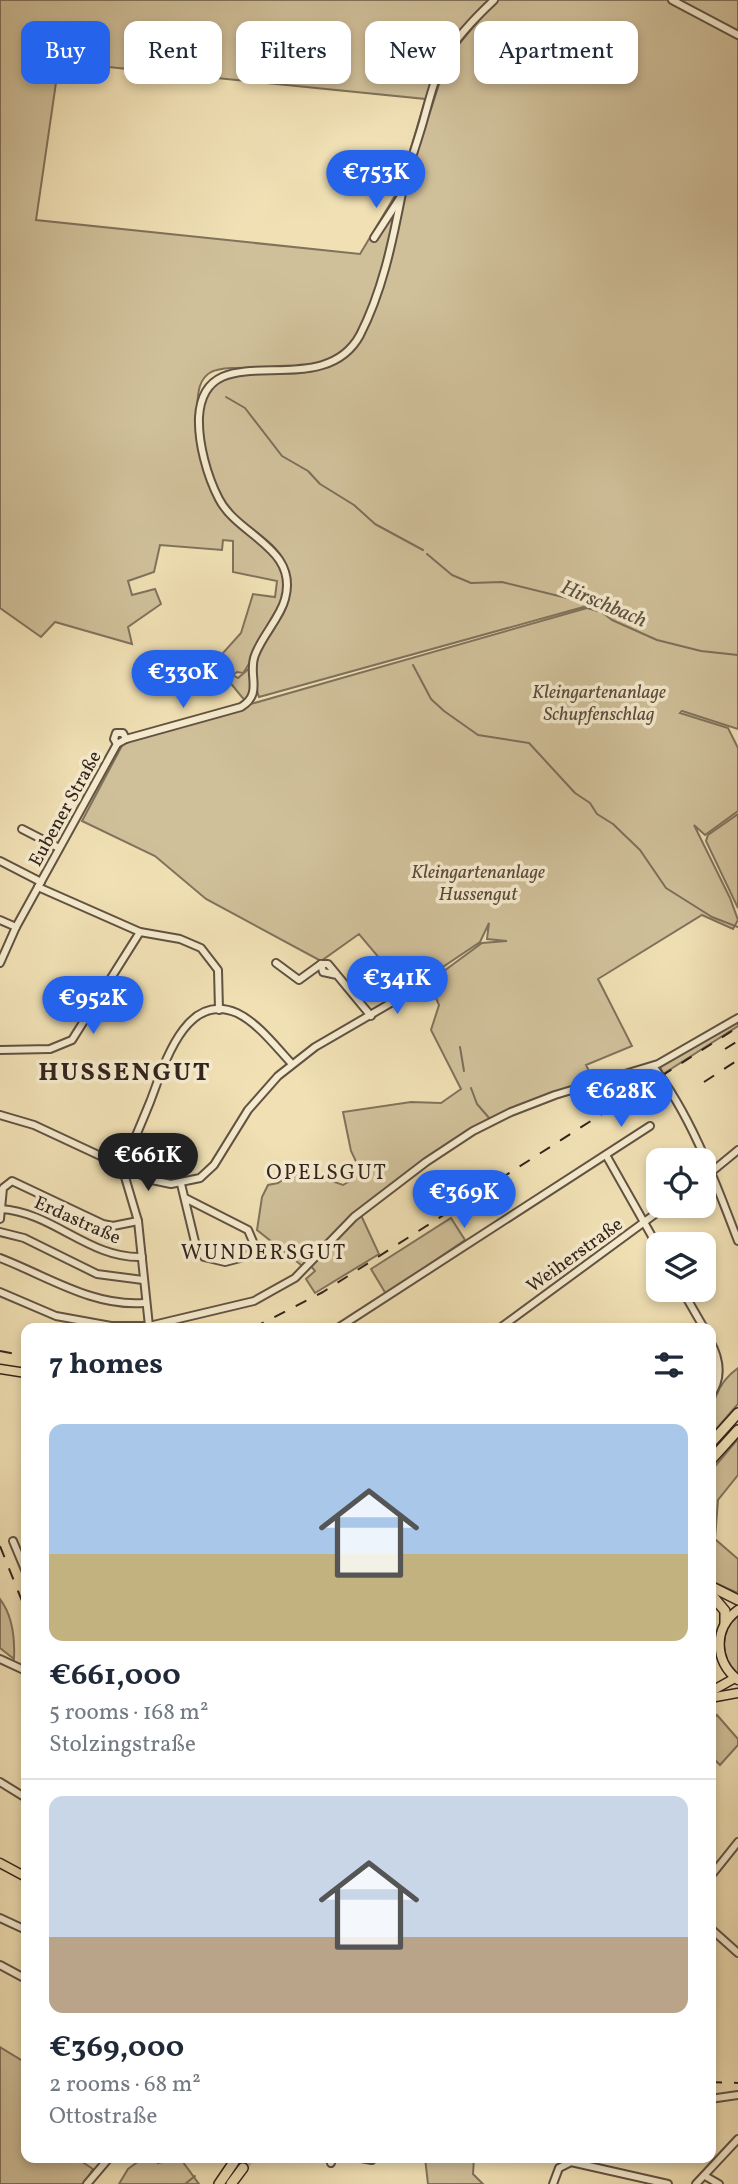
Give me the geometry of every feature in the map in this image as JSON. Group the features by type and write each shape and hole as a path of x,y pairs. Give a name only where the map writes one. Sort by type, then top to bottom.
{"highway":[{"path":"716,1437 738,1413"},
{"path":"716,1454 738,1430"},
{"path":"716,1590 738,1598"},
{"path":"716,1600 725,1611 725,1623"},
{"path":"220,2183 233,2163"},
{"path":"231,2184 243,2168"}],"main road":[{"path":"0,1369 21,1372"},
{"path":"716,1689 736,1679 724,1664 719,1650 725,1623 738,1610"},
{"path":"716,1697 738,1692"},
{"path":"0,1863 21,1874"}],"street":[{"path":"373,238 401,197 445,57 494,0"},
{"path":"672,0 738,35"},
{"name":"Eubener Straße","path":"0,963 16,927 117,744 124,743 126,739 242,707 253,698 253,659 285,600 286,575 273,550 236,521 219,500 203,456 199,425 202,397 224,374 248,370 311,370 333,360 357,340 373,310 401,197"},
{"path":"22,829 59,848"},
{"path":"0,861 39,884 140,932 190,941 205,951 218,970 219,1010"},
{"path":"0,920 16,927"},
{"path":"0,1049 50,1049 72,1040 140,932"},
{"path":"276,963 299,981 321,964 327,963 371,1016"},
{"path":"0,1115 34,1125 161,1183 181,1184 200,1178 214,1165 248,1110 292,1063 408,993"},
{"path":"148,1323 144,1303 138,1221 122,1167 175,1041 192,1021 219,1010 231,1011 248,1020 292,1063"},
{"path":"162,1323 254,1301 279,1289 307,1268 354,1217 473,1132 511,1112 555,1095 653,1066 738,1018"},
{"path":"653,1066 675,1097 699,1148"},
{"path":"346,1323 650,1126"},
{"path":"716,1169 738,1150"},
{"path":"606,1155 650,1232"},
{"path":"0,1219 3,1188 12,1181 103,1224 113,1226 138,1221"},
{"path":"181,1184 196,1246 204,1257 217,1262 237,1261 248,1256 253,1248 252,1236 245,1227 185,1198"},
{"path":"716,1185 738,1241"},
{"name":"Erdastraße","path":"1,1209 31,1214 103,1250 142,1257"},
{"name":"Weiherstraße","path":"507,1323 650,1218"},
{"path":"0,1232 24,1238 97,1274 143,1280"},
{"path":"0,1258 93,1297 118,1303 144,1303"},
{"path":"0,1292 73,1321 103,1323"},
{"path":"689,1302 701,1323"},
{"path":"716,1356 719,1364 716,1384"},
{"path":"13,1541 21,1560"},
{"path":"0,1659 21,1669"},
{"path":"0,1782 21,1795"},
{"path":"716,1870 738,1842"},
{"path":"0,1918 21,1928"},
{"path":"716,1933 738,1953"},
{"path":"0,1965 21,1976"},
{"path":"716,2098 738,2095"},
{"path":"696,2184 738,2141"},
{"path":"87,2184 104,2163"},
{"path":"553,2184 559,2168 569,2163"},
{"path":"575,2163 668,2184"},
{"path":"705,2176 719,2184"}],"green space":[{"path":"0,0 492,0 460,39 460,21 365,21 365,84 434,84 371,310 361,332 374,311 404,192 439,84 460,84 460,43 474,26 474,84 638,84 638,21 478,21 496,0 671,0 738,37 738,729 682,711 680,713 728,728 738,748 738,811 705,835 694,825 738,920 733,929 702,915 598,979 632,1046 586,1065 595,1083 529,1104 488,1124 360,1213 379,1254 315,1293 306,1279 315,1271 310,1265 306,1269 257,1230 262,1197 268,1185 278,1183 297,1169 343,1185 362,1174 351,1151 343,1112 411,1102 441,1103 461,1089 431,1030 439,1005 429,982 482,943 507,941 487,939 489,923 480,942 407,991 359,934 321,961 206,899 155,856 82,821 125,740 587,608 605,613 594,605 587,606 259,697 257,663 264,641 285,609 288,573 277,551 238,517 222,498 205,452 201,416 204,400 212,387 224,377 236,373 304,373 327,362 298,367 220,369 206,375 199,389 198,440 211,485 226,511 278,559 283,574 282,602 243,673 237,672 233,675 238,678 251,667 251,697 246,702 214,663 241,633 253,594 275,597 277,581 233,572 233,541 223,540 222,550 160,545 154,572 128,581 132,595 155,589 161,604 128,627 132,644 55,622 41,637 0,608","holes":["21,21 110,21 110,67 124,69 124,21 222,21 222,78 236,80 236,21 351,21 351,84 277,84 425,99 399,189 360,254 36,220 56,84 21,84"]},
{"path":"678,0 738,0 738,32"},
{"path":"738,814 738,908 706,841 708,835"},
{"path":"738,1020 738,1026 663,1074 659,1065"},
{"path":"451,1218 465,1240 386,1294 371,1269"},
{"path":"738,1368 738,1404 716,1429 716,1397 730,1374"},
{"path":"738,1439 738,1475 718,1500 716,1526 716,1465"},
{"path":"716,1540 738,1559 738,1593 716,1583"},
{"path":"0,1599 12,1628 14,1659 0,1648"},
{"path":"738,1613 738,1676 727,1661 724,1644 727,1628"},
{"path":"716,1716 738,1739 738,1745 720,1765 716,1761"},
{"path":"0,2047 21,2060 21,2163 84,2163 93,2169 84,2184 0,2184"},
{"path":"136,2163 184,2163 199,2184 119,2184 128,2169"},
{"path":"426,2163 474,2163 473,2174 483,2184 428,2184"}],"waterway":[{"name":"Hirschbach","path":"226,397 245,408 282,456 308,471 320,484 354,505 375,524 423,550"},
{"name":"Hirschbach","path":"427,554 452,575 471,583 502,582 575,600 594,606 612,620 657,640 701,651 738,655"},
{"path":"413,665 431,699 444,711 478,735 529,743 575,793 590,803 597,814 613,824 640,850 666,888 712,917 738,927"},
{"path":"460,1047 464,1071"},
{"path":"471,1088 477,1104 490,1119"},
{"path":"185,2184 195,2176"}],"tunnel":[{"path":"243,2168 246,2163"}],"railway":[{"path":"263,1323 323,1292 738,1027"},
{"path":"725,1049 738,1041"},
{"path":"704,1082 738,1060"},
{"path":"0,1351 21,1355"},
{"path":"0,1546 21,1598"},
{"path":"716,2082 738,2083"}],"district":[{"name":"HUSSENGUT","path":"125,1071"},
{"name":"OPELSGUT","path":"327,1172"},
{"name":"WUNDERSGUT","path":"264,1252"}],"park label":[{"name":"Kleingartenanlage Schupfenschlag","path":"599,702"},
{"name":"Kleingartenanlage Hussengut","path":"478,882"}]}
